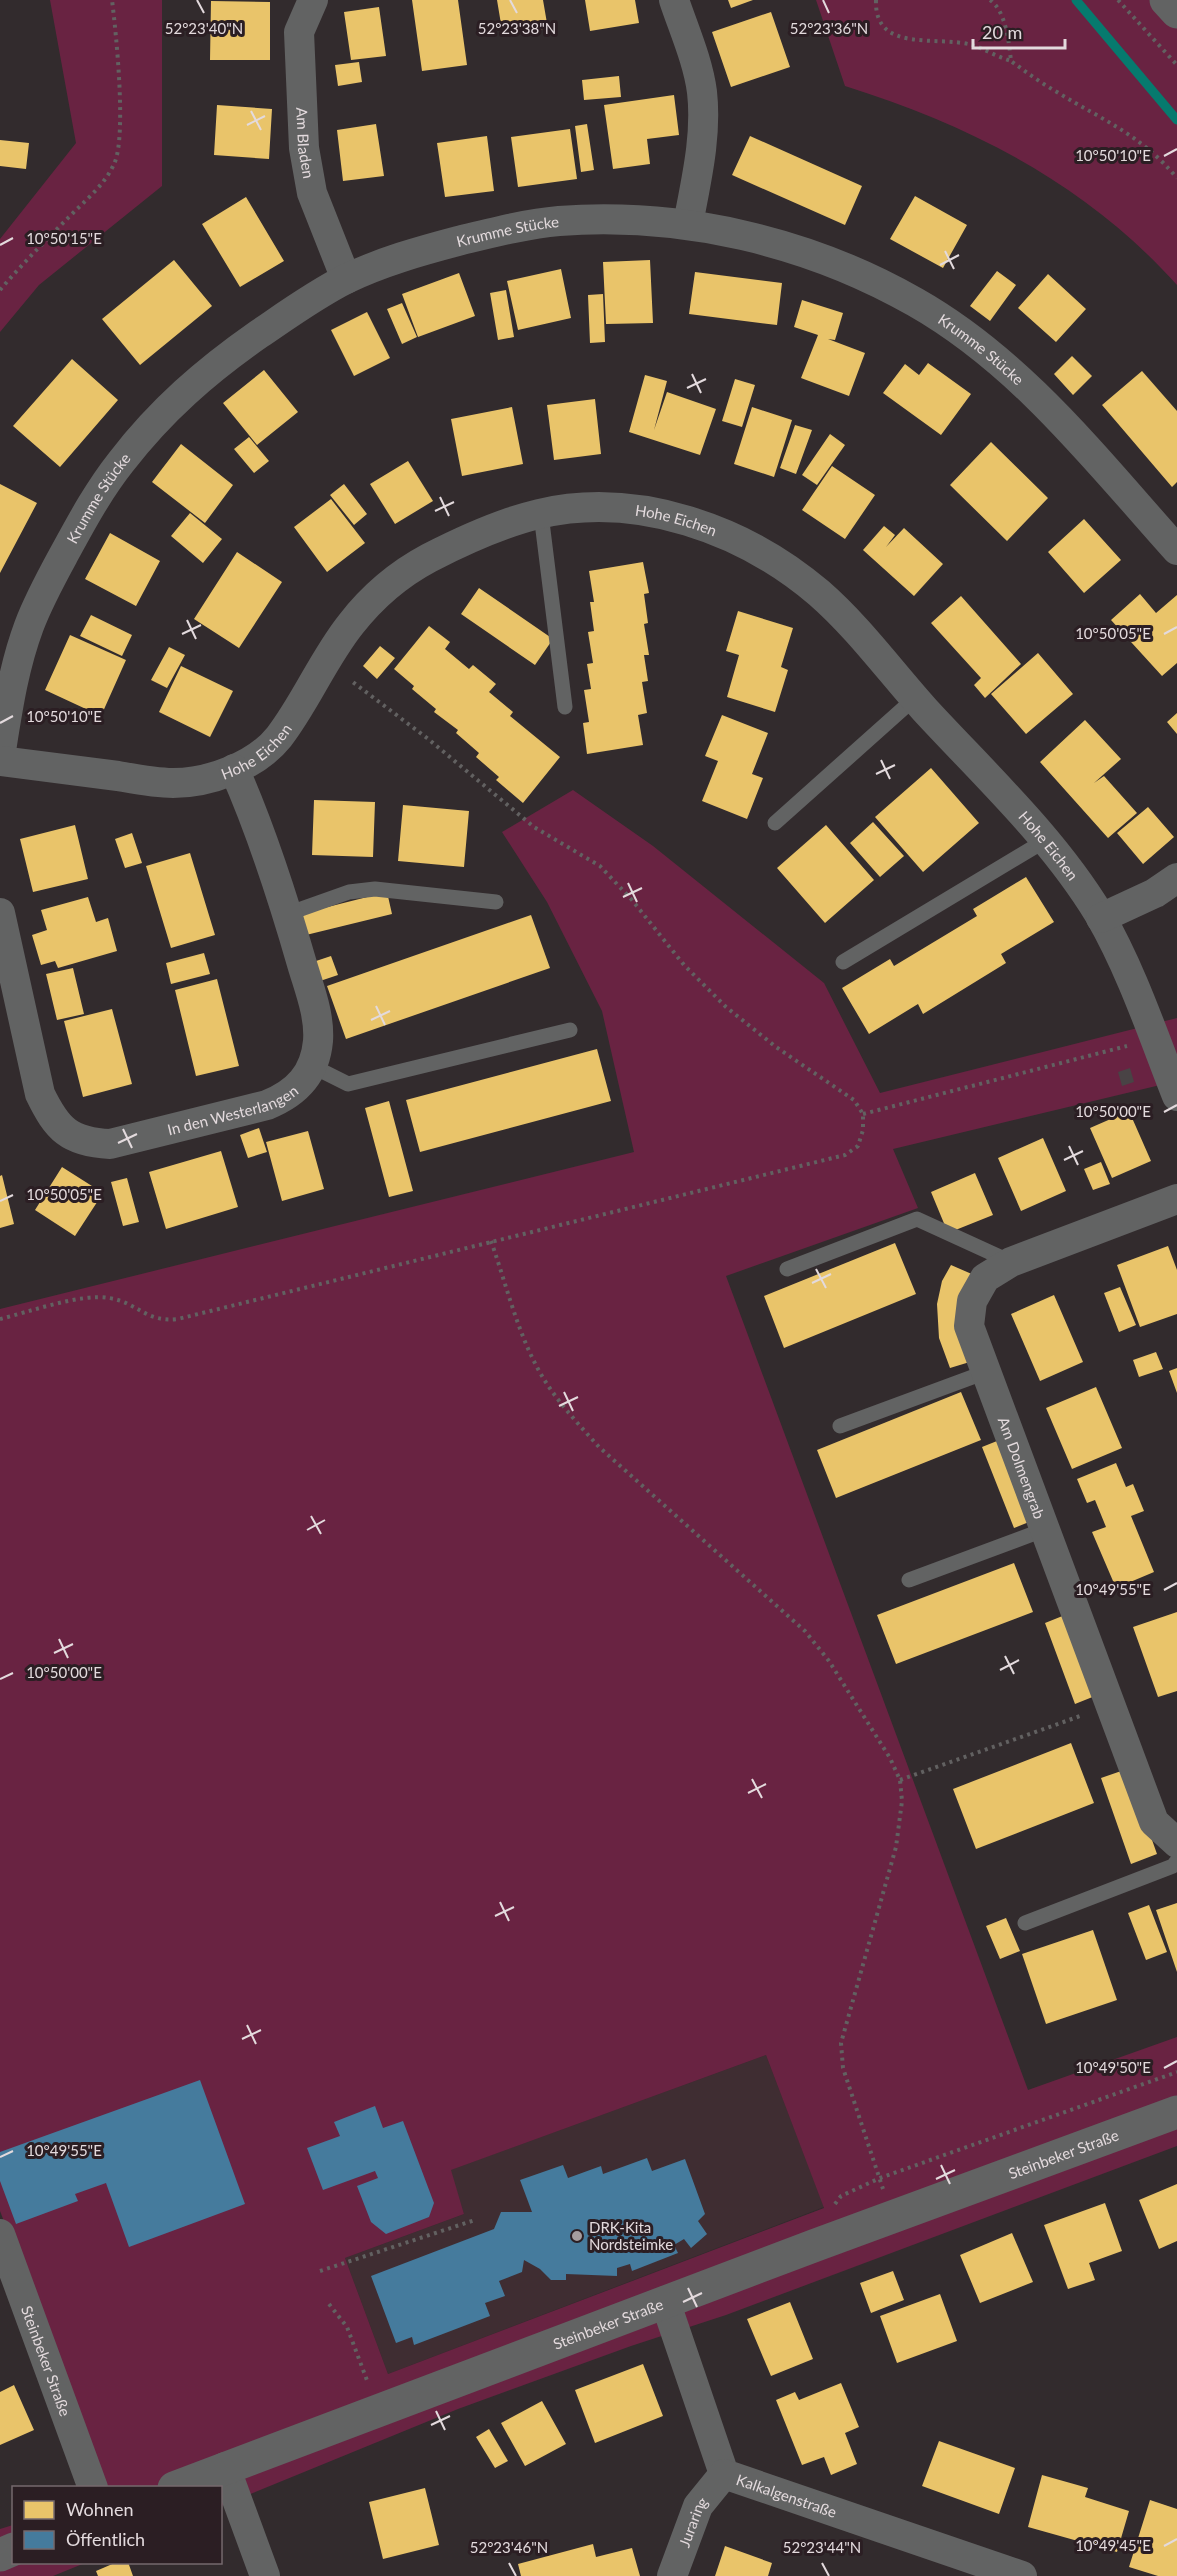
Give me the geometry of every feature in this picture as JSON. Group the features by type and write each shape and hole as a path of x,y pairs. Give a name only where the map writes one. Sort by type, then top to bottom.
{"street":[{"name":"Am Bladen","path":"313,0 299,32 304,148 312,194 346,279"},
{"path":"674,0 698,70 702,100 702,141 688,224"},
{"path":"1166,0 1177,12"},
{"name":"Krumme Stücke","path":"0,759 13,677 30,624 89,508 120,462 162,414 197,380 289,314 346,279 426,249 520,226 558,221 594,220 688,224 736,233 839,266 914,301 983,347 1023,382 1177,550"},
{"name":"Hohe Eichen","path":"0,759 172,783 205,779 234,769 259,755 278,738 350,624 393,582 424,561 494,528 541,514 582,508 630,509 677,518 729,535 749,545 792,571 822,595 1046,840 1083,889 1124,962 1177,1096"},
{"name":"In den Westerlangen","path":"0,913 40,1094 52,1118 69,1136 88,1143 110,1144 267,1105 286,1097 301,1084 312,1066 318,1040 315,1010 287,914 252,811 234,769"},
{"path":"1101,918 1155,893 1177,878"},
{"name":"Am Dolmengrab","path":"1177,1199 1011,1262 985,1278 972,1301 969,1326 1112,1704 1154,1822 1177,1843"},
{"name":"Steinbeker Straße","path":"177,2486 665,2301 1177,2112"},
{"name":"Steinbeker Straße","path":"0,2234 93,2486"},
{"name":"Kalkalgenstraße","path":"665,2301 724,2474 1022,2576"},
{"path":"225,2467 265,2576"},
{"name":"Juraring","path":"672,2576 698,2506 724,2474"}],"lane":[{"path":"541,514 565,706"},
{"path":"775,823 915,698"},
{"path":"843,962 1046,840"},
{"path":"287,914 349,892 375,889 496,902"},
{"path":"312,1066 348,1084 570,1030"},
{"path":"787,1269 916,1219 1011,1262"},
{"path":"840,1426 986,1372"},
{"path":"909,1580 1046,1529"},
{"path":"1025,1923 1173,1866 1177,1861"}],"path":[{"path":"0,290 17,269 101,185 115,163 119,142 120,105 116,28 112,0"},
{"path":"876,0 880,25 891,33 935,43 971,45 996,57 1011,61 1056,92 1129,134 1158,156 1177,178"},
{"path":"990,0 995,3 1009,40 1011,61"},
{"path":"1118,0 1177,65"},
{"path":"0,1319 87,1297 98,1297 127,1303 162,1321 178,1319 845,1155 858,1146 863,1130 863,1114 854,1100 776,1047 726,1007 684,965 632,900 600,866 534,826 427,738 325,661"},
{"path":"863,1114 1154,1039"},
{"path":"491,1241 527,1344 554,1394 599,1447 805,1631 829,1661 890,1758 900,1780 902,1801 896,1847 841,2043 843,2068 891,2217"},
{"path":"900,1780 1112,1704"},
{"path":"816,2245 827,2215 842,2196 880,2178 1177,2072"},
{"path":"320,2271 475,2220"},
{"path":"329,2304 347,2327 378,2410"}],"shaded area":[{"path":"50,0 162,0 162,186 39,285 0,332 0,239 76,143"},
{"path":"816,0 1177,0 1177,285 1142,249 1105,217 1025,163 983,140 938,120 845,86"},
{"path":"573,790 653,846 824,983 880,1093 1177,1018 1177,1081 893,1149 918,1208 726,1276 1028,2090 1177,2037 1177,2146 726,2315 631,2346 458,2409 222,2506 222,2486 84,2486 34,2299 0,2211 0,1309 634,1152 602,1011 547,902 502,832","holes":["766,2055 824,2208 388,2374 345,2258 464,2214 451,2170"]},
{"name":"DRK-Kita Nordsteimke","path":"766,2055 824,2207 388,2374 345,2258 464,2214 450,2170"},
{"path":"12,2525 12,2564 83,2564 53,2576 0,2576 0,2529"}],"building: Wohnen":[{"path":"412,0 458,0 467,65 422,71"},
{"path":"497,0 543,0 548,29 503,36"},
{"path":"585,0 635,0 639,23 590,31"},
{"path":"728,0 753,0 731,8"},
{"path":"211,1 270,2 270,60 210,60"},
{"path":"379,7 386,56 351,60 344,12"},
{"path":"771,12 790,67 731,87 712,32"},
{"path":"359,62 362,82 338,86 335,65"},
{"path":"619,76 621,97 584,100 582,80"},
{"path":"674,95 679,135 647,139 650,164 613,169 604,105"},
{"path":"217,105 272,109 269,159 214,155"},
{"path":"376,124 384,176 343,181 337,130"},
{"path":"587,124 594,170 581,172 575,126"},
{"path":"570,129 577,179 518,187 511,137"},
{"path":"487,136 494,191 445,197 437,143"},
{"path":"750,136 862,186 845,225 732,175"},
{"path":"0,140 29,143 26,169 0,166"},
{"path":"915,196 967,225 943,268 890,239"},
{"path":"246,197 284,261 240,287 202,224"},
{"path":"174,260 212,306 140,365 102,319"},
{"path":"650,260 653,323 606,324 603,262"},
{"path":"561,269 571,318 518,330 507,281"},
{"path":"997,271 1016,285 990,321 970,306"},
{"path":"695,272 782,283 777,325 689,314"},
{"path":"459,273 475,316 418,337 402,294"},
{"path":"1048,274 1086,309 1056,342 1018,308"},
{"path":"506,290 514,337 498,340 490,293"},
{"path":"603,294 605,342 590,343 588,295"},
{"path":"802,300 843,313 835,340 828,339 865,353 849,396 801,378 818,335 794,327"},
{"path":"402,303 417,337 402,344 387,309"},
{"path":"367,312 390,358 354,376 331,330"},
{"path":"1072,356 1092,376 1073,395 1054,374"},
{"path":"72,359 118,400 60,467 13,426"},
{"path":"928,363 971,394 941,435 883,393 905,364 919,375"},
{"path":"264,370 298,412 257,445 223,403"},
{"path":"1142,371 1177,411 1177,482 1172,487 1102,405"},
{"path":"645,375 667,381 654,430 667,392 716,409 700,455 629,432"},
{"path":"735,379 755,385 742,427 722,421"},
{"path":"595,399 601,454 554,460 547,405"},
{"path":"512,407 523,464 462,476 451,419"},
{"path":"752,407 792,420 774,477 734,464"},
{"path":"795,425 812,430 796,474 780,468"},
{"path":"830,434 845,445 817,485 802,475"},
{"path":"249,437 269,461 254,473 234,449"},
{"path":"991,442 1048,498 1007,541 950,485"},
{"path":"181,444 233,485 205,523 152,482"},
{"path":"408,461 433,501 395,524 370,484"},
{"path":"832,466 875,495 845,539 802,510"},
{"path":"0,484 37,503 0,573"},
{"path":"344,484 367,514 354,525 330,495"},
{"path":"331,499 365,543 327,572 294,527"},
{"path":"190,513 222,539 203,563 171,536"},
{"path":"1084,519 1121,560 1084,593 1048,552"},
{"path":"884,526 895,535 886,547 904,528 943,564 914,596 863,550"},
{"path":"110,533 160,561 136,606 85,579"},
{"path":"237,552 282,582 239,648 194,619"},
{"path":"643,562 649,593 644,594 648,623 644,624 649,655 644,655 648,681 642,682 647,713 638,715 643,745 587,754 583,723 589,722 584,690 591,689 587,664 593,663 588,632 594,631 590,602 594,602 589,571"},
{"path":"479,588 553,639 535,665 461,614"},
{"path":"1140,594 1156,613 1177,595 1177,663 1162,676 1111,620"},
{"path":"961,596 1021,664 985,698 974,685 981,678 931,623"},
{"path":"738,611 793,628 781,667 788,670 775,712 727,697 739,655 726,651"},
{"path":"91,615 132,635 122,656 80,636"},
{"path":"429,626 450,642 445,649 469,669 473,665 496,684 489,692 513,712 510,716 560,757 523,803 496,780 499,777 476,757 479,753 456,733 458,730 434,712 436,709 412,689 414,686 394,669"},
{"path":"70,635 126,660 101,716 45,690"},
{"path":"380,646 395,658 377,679 363,666"},
{"path":"169,647 185,655 167,688 151,680"},
{"path":"1038,653 1073,694 1026,734 991,694"},
{"path":"181,666 233,691 210,737 159,712"},
{"path":"1177,713 1177,734 1167,722"},
{"path":"722,715 768,733 752,774 763,778 747,819 702,801 718,761 705,756"},
{"path":"1085,720 1121,759 1094,783 1104,776 1137,813 1108,838 1040,762"},
{"path":"931,768 979,823 923,872 875,817"},
{"path":"314,800 375,802 373,857 312,855"},
{"path":"403,805 469,811 464,867 398,861"},
{"path":"1148,807 1174,837 1143,864 1117,833"},
{"path":"873,822 904,856 880,877 850,843"},
{"path":"75,825 88,879 33,892 20,839"},
{"path":"826,825 874,880 825,923 777,868"},
{"path":"132,833 142,863 125,868 115,839"},
{"path":"190,853 215,935 171,948 146,866"},
{"path":"1026,877 1054,922 1001,954 1006,963 923,1014 918,1004 869,1034 842,988 890,959 894,966 977,916 973,909"},
{"path":"387,892 392,914 306,935 300,914"},
{"path":"88,897 96,922 108,918 117,951 58,968 55,961 41,965 32,935 47,930 41,910"},
{"path":"531,915 550,968 346,1039 327,986"},
{"path":"204,953 210,974 171,984 166,963"},
{"path":"331,956 338,975 317,982 310,963"},
{"path":"73,968 84,1014 57,1020 46,974"},
{"path":"217,979 239,1066 196,1076 175,990"},
{"path":"112,1009 132,1084 83,1097 64,1021"},
{"path":"597,1049 611,1101 420,1152 406,1100"},
{"path":"389,1101 413,1191 389,1197 365,1108"},
{"path":"1129,1111 1151,1161 1112,1178 1090,1128"},
{"path":"259,1128 267,1152 248,1158 240,1135"},
{"path":"308,1131 324,1189 282,1201 266,1142"},
{"path":"1043,1138 1066,1191 1021,1211 998,1158"},
{"path":"221,1151 238,1207 166,1229 149,1172"},
{"path":"1101,1162 1110,1184 1093,1190 1084,1169"},
{"path":"62,1167 103,1193 75,1236 35,1210"},
{"path":"975,1173 993,1215 948,1233 931,1192"},
{"path":"2,1175 14,1224 0,1228 0,1176"},
{"path":"127,1178 139,1222 123,1226 111,1182"},
{"path":"895,1243 916,1294 784,1348 764,1296"},
{"path":"1168,1246 1177,1270 1177,1314 1140,1327 1117,1265"},
{"path":"951,1265 974,1275 973,1361 950,1368 939,1338 937,1304 942,1281"},
{"path":"1120,1287 1136,1325 1119,1332 1104,1293"},
{"path":"1054,1295 1083,1362 1040,1381 1011,1314"},
{"path":"1156,1352 1163,1369 1139,1377 1133,1360"},
{"path":"1177,1368 1177,1393 1169,1371"},
{"path":"1096,1387 1122,1448 1072,1469 1046,1408"},
{"path":"961,1392 981,1440 836,1498 817,1450"},
{"path":"1002,1439 1034,1520 1014,1528 982,1447"},
{"path":"1116,1463 1126,1487 1133,1484 1144,1511 1131,1516 1154,1572 1116,1588 1092,1532 1106,1527 1095,1500 1087,1503 1077,1479"},
{"path":"1014,1563 1033,1612 896,1664 877,1615"},
{"path":"1177,1612 1177,1691 1158,1697 1133,1627"},
{"path":"1065,1615 1095,1696 1075,1704 1045,1623"},
{"path":"1071,1743 1094,1803 976,1849 953,1789"},
{"path":"1127,1769 1157,1854 1131,1864 1101,1778"},
{"path":"1177,1903 1177,1972 1156,1910"},
{"path":"1149,1905 1167,1952 1146,1960 1128,1913"},
{"path":"1006,1918 1020,1951 1000,1959 986,1926"},
{"path":"1093,1930 1117,2000 1046,2024 1022,1954"},
{"path":"1177,2184 1177,2241 1159,2249 1139,2200"},
{"path":"1105,2203 1122,2251 1089,2263 1095,2280 1068,2289 1044,2225"},
{"path":"1012,2233 1033,2282 980,2303 960,2255"},
{"path":"893,2271 904,2300 871,2313 860,2283"},
{"path":"940,2294 957,2341 897,2363 880,2316"},
{"path":"790,2302 813,2359 771,2376 747,2319"},
{"path":"643,2364 663,2416 595,2443 575,2390"},
{"path":"841,2383 859,2427 845,2433 857,2464 831,2475 824,2457 802,2465 776,2400 795,2392 799,2400"},
{"path":"14,2385 34,2430 0,2445 0,2392"},
{"path":"542,2401 566,2444 525,2466 501,2423"},
{"path":"489,2429 508,2461 495,2468 476,2437"},
{"path":"939,2441 1015,2468 999,2514 922,2486"},
{"path":"1042,2475 1088,2488 1085,2497 1129,2511 1117,2552 1028,2527"},
{"path":"425,2488 439,2545 383,2559 369,2502"},
{"path":"1150,2500 1177,2509 1177,2576 1158,2576 1129,2567"},
{"path":"593,2544 596,2557 632,2548 640,2576 521,2576 518,2564"},
{"path":"725,2546 772,2563 768,2576 715,2576"},
{"path":"112,2564 129,2564 133,2576 98,2576 96,2571"}],"building: Öffentlich":[{"path":"200,2080 245,2204 129,2247 106,2183 75,2194 78,2201 16,2224 0,2181 0,2152"},
{"path":"375,2106 383,2128 403,2121 434,2203 429,2217 386,2234 371,2222 357,2186 378,2178 375,2171 323,2190 307,2148 340,2136 334,2122"},
{"path":"647,2158 652,2171 685,2159 705,2214 698,2221 707,2234 691,2248 684,2239 674,2245 678,2253 632,2271 630,2264 617,2268 617,2276 566,2274 566,2280 551,2280 540,2269 524,2260 522,2272 499,2281 505,2296 485,2303 490,2316 414,2345 412,2337 396,2343 371,2276 494,2229 501,2212 532,2212 520,2180 563,2165 568,2178 601,2166 603,2174"}],"building: Sonstige":[{"path":"1130,1068 1134,1082 1122,1086 1118,1072"}],"waterway":[{"path":"1076,0 1177,120"}],"place":[{"name":"DRK-Kita Nordsteimke","path":"577,2236"}]}
